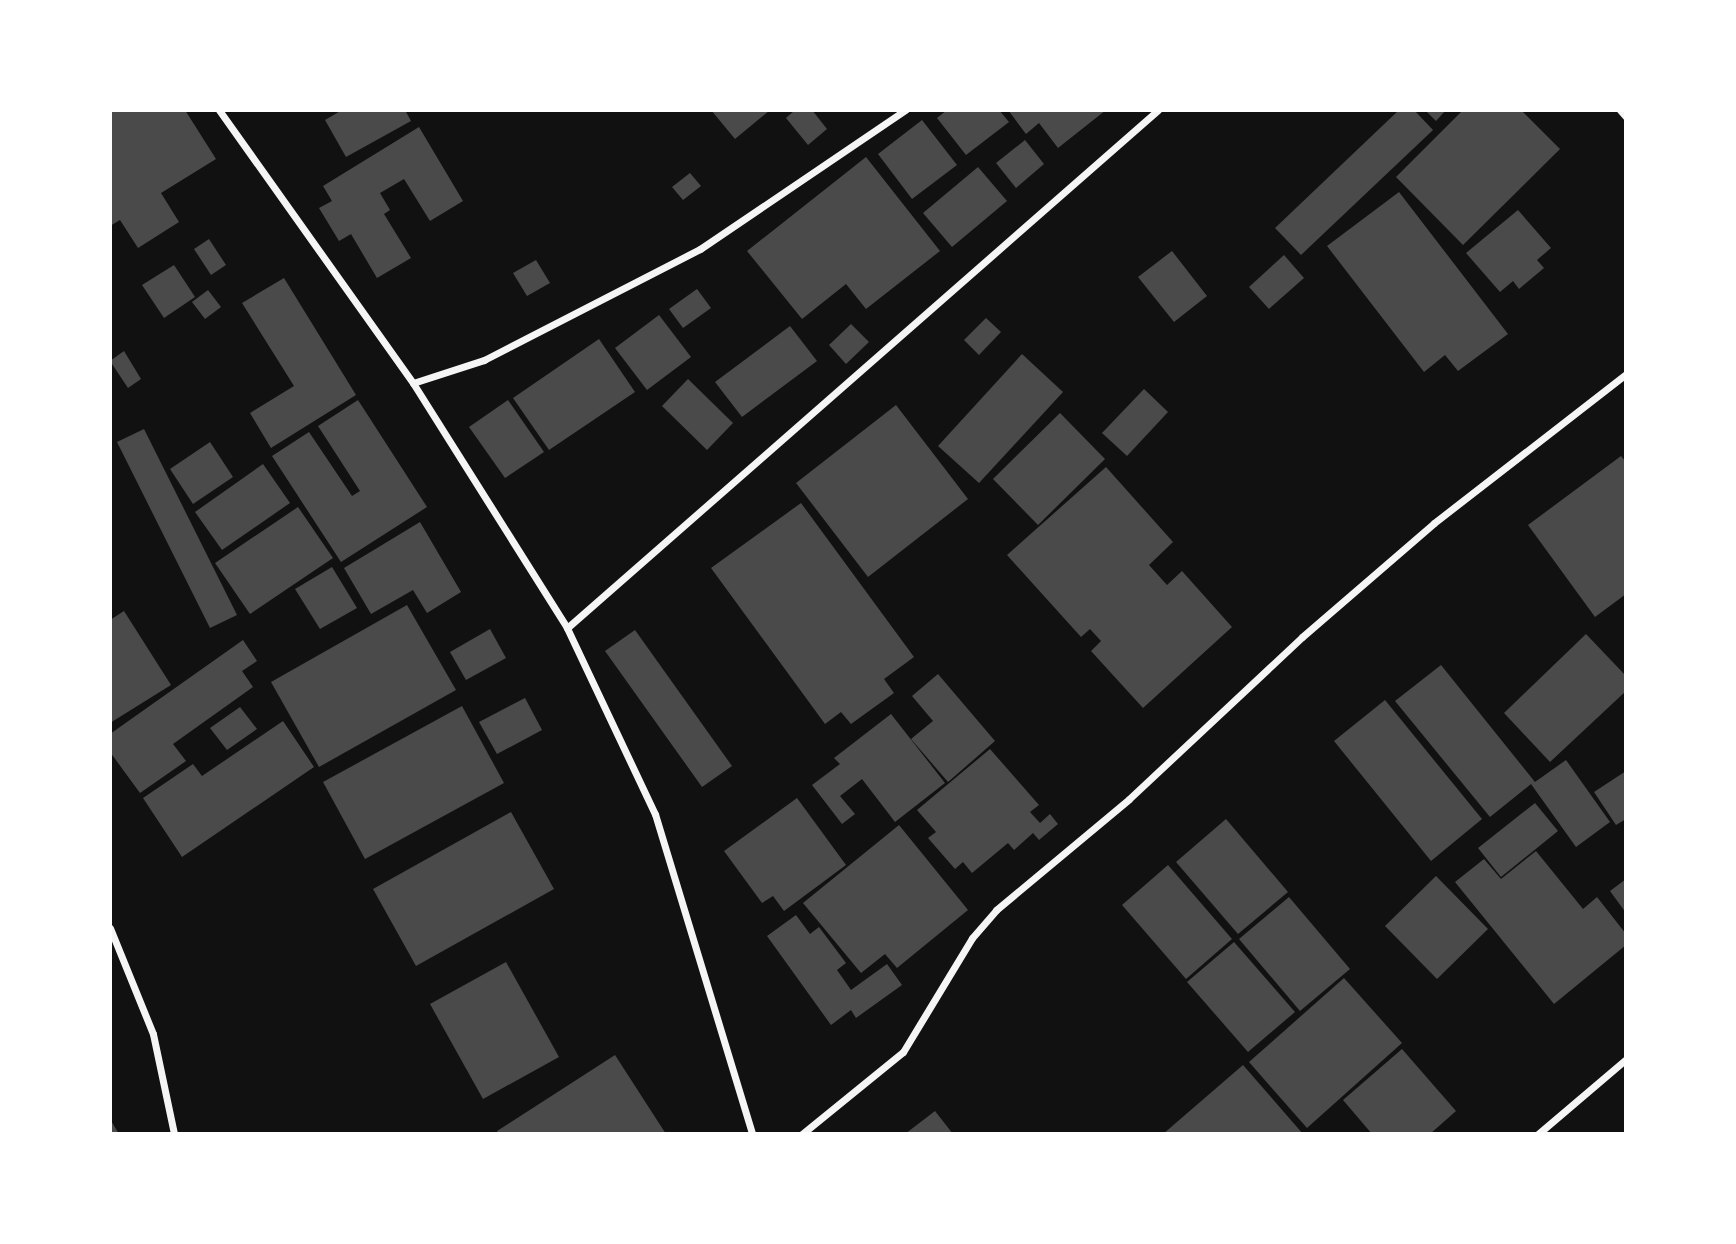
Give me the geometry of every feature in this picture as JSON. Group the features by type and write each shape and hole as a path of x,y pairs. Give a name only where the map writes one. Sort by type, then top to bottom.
{"street":[{"path":"219,110 413,383 567,628 655,814 752,1134"},
{"path":"413,383 484,360 700,249 905,110"},
{"path":"567,628 1158,110"},
{"path":"1620,110 1626,117"},
{"path":"802,1134 903,1052 972,938 996,910 1129,799 1302,636 1434,523 1626,374"},
{"path":"110,928 153,1034 174,1134"},
{"path":"1538,1134 1626,1059"}],"building":[{"path":"110,110 185,110 216,159 161,193 179,222 138,248 120,220 110,226"},
{"path":"342,110 405,110 411,121 346,157 325,120"},
{"path":"711,110 770,110 735,139"},
{"path":"795,110 812,110 827,129 808,145 786,118"},
{"path":"947,110 999,110 1009,122 966,155 937,118"},
{"path":"1008,110 1106,110 1058,148 1039,123 1026,134"},
{"path":"1399,110 1414,110 1433,130 1301,255 1275,228"},
{"path":"1425,110 1446,110 1436,121"},
{"path":"1463,110 1521,110 1560,149 1463,245 1396,177"},
{"path":"922,120 957,165 912,199 878,154"},
{"path":"419,127 463,201 430,221 404,179 380,193 390,210 384,214 411,258 377,278 351,234 339,241 319,208 332,201 323,186"},
{"path":"1025,140 1044,164 1016,188 996,163"},
{"path":"866,157 940,251 866,309 846,284 802,319 747,251"},
{"path":"978,167 1007,201 952,247 923,213"},
{"path":"690,173 701,186 683,200 672,187"},
{"path":"1399,192 1508,334 1458,371 1445,355 1424,372 1327,246"},
{"path":"1518,210 1551,248 1537,260 1544,268 1519,289 1513,281 1500,292 1466,253"},
{"path":"209,239 226,265 211,275 194,249"},
{"path":"1172,251 1207,296 1174,322 1138,277"},
{"path":"1284,255 1304,278 1269,309 1249,287"},
{"path":"536,260 550,283 527,296 513,273"},
{"path":"174,265 195,297 164,318 142,285"},
{"path":"284,278 356,395 271,448 250,413 294,386 242,303"},
{"path":"697,289 711,308 683,328 669,309"},
{"path":"208,290 221,307 205,319 192,302"},
{"path":"659,315 691,357 647,390 615,348"},
{"path":"986,318 1001,332 979,355 964,340"},
{"path":"851,324 869,342 846,364 829,345"},
{"path":"790,326 817,361 742,417 715,382"},
{"path":"599,339 635,392 549,450 513,398"},
{"path":"124,351 141,379 128,388 110,361"},
{"path":"1022,354 1063,392 979,483 938,446"},
{"path":"688,379 733,423 707,450 662,406"},
{"path":"1144,389 1168,412 1127,456 1102,433"},
{"path":"358,400 427,507 341,562 272,456 309,432 352,496 360,491 318,426"},
{"path":"508,400 544,452 505,478 469,427"},
{"path":"896,405 968,499 868,577 796,483"},
{"path":"1060,413 1105,459 1038,525 993,479"},
{"path":"144,429 237,615 210,628 117,442"},
{"path":"210,442 233,477 193,504 170,469"},
{"path":"1621,456 1626,462 1626,594 1595,617 1528,525"},
{"path":"263,464 290,503 222,550 195,512"},
{"path":"1106,467 1173,542 1149,565 1167,585 1182,571 1232,627 1143,708 1091,651 1101,641 1090,629 1081,637 1007,555"},
{"path":"801,503 914,657 884,679 894,693 851,724 841,712 825,724 711,568"},
{"path":"298,507 333,558 250,614 215,563"},
{"path":"420,522 461,592 427,613 413,590 371,614 344,568"},
{"path":"332,567 357,608 320,629 295,589"},
{"path":"407,605 456,690 319,767 271,682"},
{"path":"124,611 171,685 110,723 110,620"},
{"path":"490,629 506,658 466,680 450,652"},
{"path":"635,630 732,766 702,787 605,651"},
{"path":"1586,634 1626,676 1626,691 1550,762 1504,713"},
{"path":"243,640 257,661 242,671 253,687 173,744 186,761 140,793 110,752 110,734"},
{"path":"1441,665 1535,782 1566,760 1610,822 1576,847 1531,784 1490,817 1395,701"},
{"path":"938,674 995,741 948,782 911,739 933,721 912,696"},
{"path":"525,698 542,730 497,754 479,722"},
{"path":"1385,700 1482,819 1431,861 1334,741"},
{"path":"462,706 504,783 365,859 323,782"},
{"path":"240,707 257,729 227,750 210,728"},
{"path":"891,714 945,783 895,822 862,779 840,796 855,814 842,824 812,785 840,764 834,758"},
{"path":"283,721 314,767 182,857 143,798 193,764 202,776"},
{"path":"990,749 1039,805 1030,812 1040,823 1050,814 1058,824 1039,840 1033,833 1014,850 1008,843 972,873 963,862 955,869 928,838 936,832 917,810"},
{"path":"1626,771 1626,819 1616,825 1594,792"},
{"path":"797,798 846,865 784,911 773,896 762,903 724,851"},
{"path":"1535,803 1558,831 1501,877 1478,848"},
{"path":"511,812 554,889 416,966 373,889"},
{"path":"1226,819 1288,892 1238,934 1176,862"},
{"path":"899,825 968,910 897,968 885,954 861,973 803,903"},
{"path":"1536,851 1583,909 1597,897 1626,934 1626,945 1554,1004 1455,882 1484,859 1501,879"},
{"path":"1168,865 1232,939 1186,979 1122,905"},
{"path":"1436,876 1488,929 1437,979 1385,926"},
{"path":"1626,879 1626,913 1610,891"},
{"path":"1289,897 1350,969 1300,1011 1239,939"},
{"path":"796,915 810,934 819,927 846,963 837,970 851,990 887,964 902,985 856,1018 851,1010 831,1025 767,936"},
{"path":"1234,942 1295,1012 1248,1052 1187,982"},
{"path":"506,962 559,1057 483,1099 430,1004"},
{"path":"1344,978 1402,1043 1307,1128 1249,1062"},
{"path":"1402,1049 1456,1111 1430,1134 1372,1134 1343,1100"},
{"path":"615,1055 666,1134 499,1134 497,1131"},
{"path":"1243,1065 1303,1134 1163,1134"},
{"path":"935,1111 953,1134 905,1134"},
{"path":"110,1119 119,1134 110,1134"}]}
